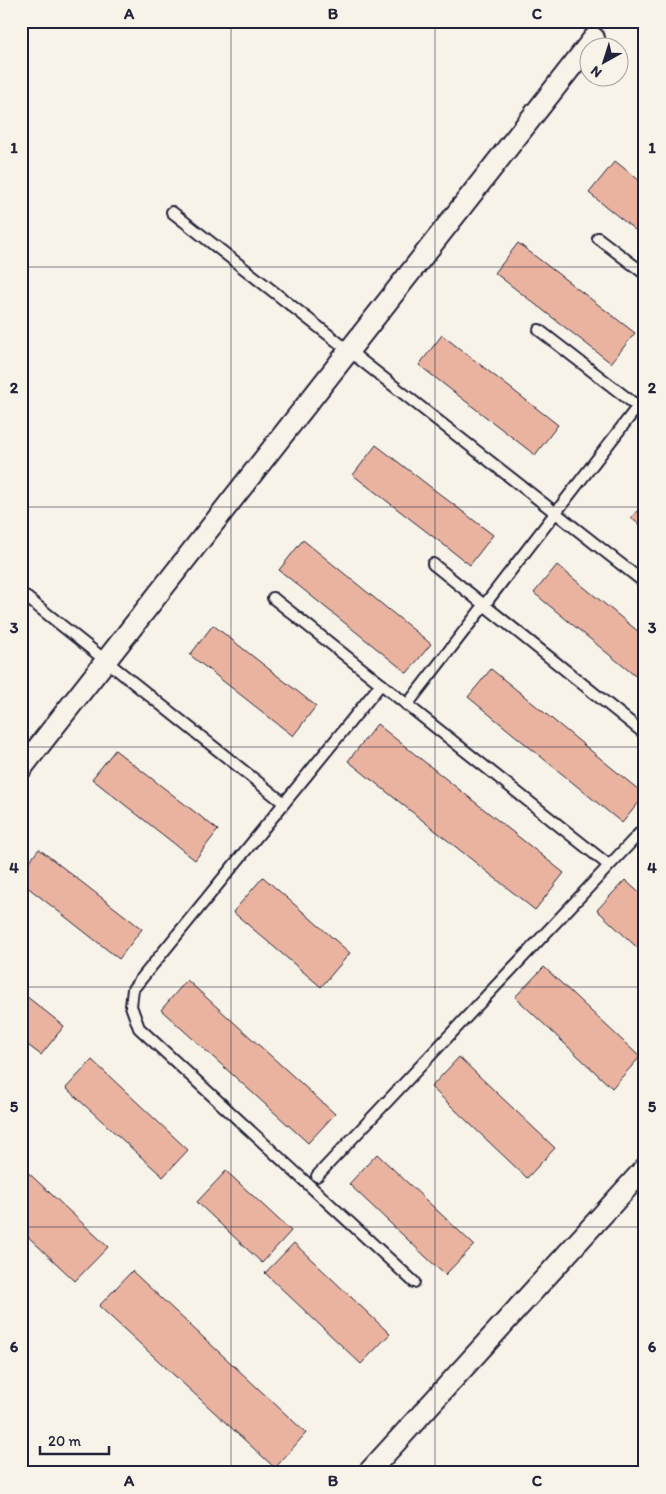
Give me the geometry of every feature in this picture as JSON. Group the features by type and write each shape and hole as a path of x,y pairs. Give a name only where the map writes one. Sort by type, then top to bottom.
{"street":[{"path":"21,769 578,58"},
{"path":"368,1473 645,1168"}],"lane":[{"path":"172,212 645,584"},
{"path":"598,238 645,274"},
{"path":"539,330 645,412"},
{"path":"407,705 645,397"},
{"path":"432,564 645,734"},
{"path":"21,593 284,803"},
{"path":"273,598 606,863"},
{"path":"381,684 132,989 132,1006 138,1028 414,1282"},
{"path":"317,1176 645,826"}],"building":[{"path":"615,161 645,185 645,238 589,193"},
{"path":"518,243 635,333 611,363 495,273"},
{"path":"442,335 558,425 535,455 419,365"},
{"path":"376,445 493,535 470,565 353,475"},
{"path":"645,502 645,529 631,518"},
{"path":"303,540 431,644 407,673 279,570"},
{"path":"557,565 645,637 645,684 534,593"},
{"path":"213,625 316,706 293,736 190,655"},
{"path":"491,669 645,795 622,823 468,697"},
{"path":"377,724 564,873 535,910 348,761"},
{"path":"115,750 218,830 195,860 92,779"},
{"path":"39,849 142,929 119,959 21,882 21,872"},
{"path":"263,877 350,953 321,987 233,912"},
{"path":"625,880 645,898 645,955 597,910"},
{"path":"544,967 640,1057 612,1088 515,997"},
{"path":"187,980 335,1114 308,1143 161,1010"},
{"path":"21,992 64,1026 41,1055 21,1040"},
{"path":"459,1057 555,1148 527,1178 431,1087"},
{"path":"92,1060 188,1150 163,1177 66,1088"},
{"path":"377,1154 474,1245 445,1275 349,1184"},
{"path":"21,1166 108,1247 75,1281 21,1230"},
{"path":"226,1171 291,1231 262,1263 197,1202"},
{"path":"294,1243 390,1334 361,1364 265,1273"},
{"path":"132,1271 306,1433 275,1468 99,1306"}]}
